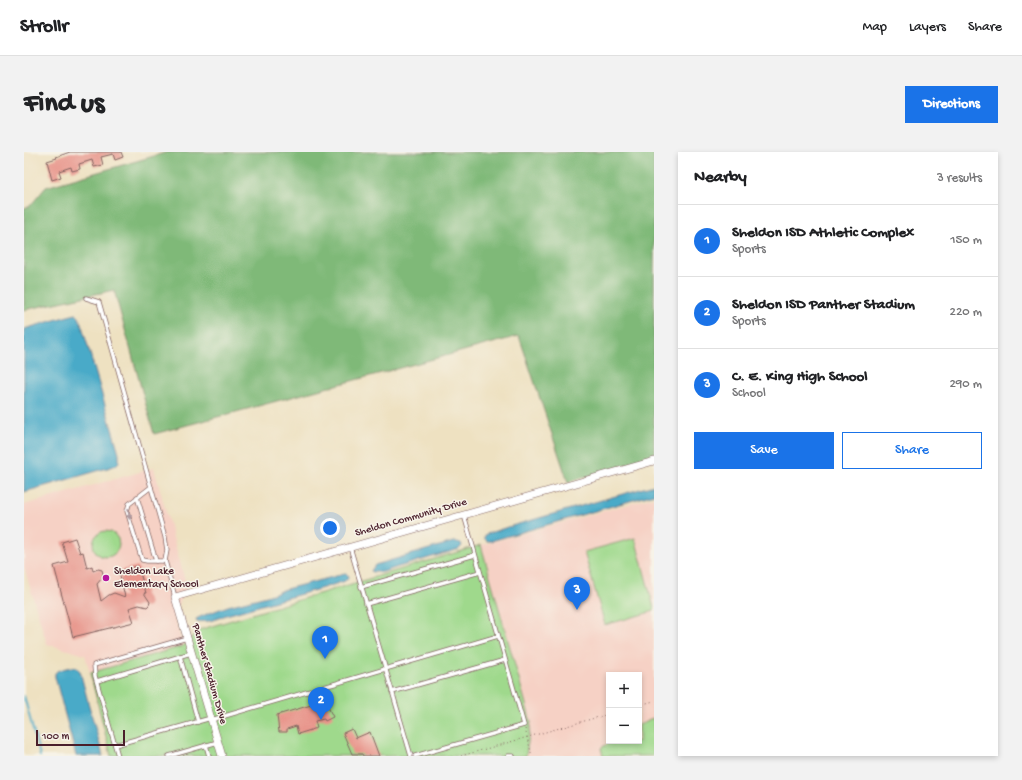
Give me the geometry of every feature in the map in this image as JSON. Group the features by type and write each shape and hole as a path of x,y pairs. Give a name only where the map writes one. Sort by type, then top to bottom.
{"street":[{"name":"Sheldon Community Drive","path":"175,597 654,461"},
{"name":"Panther Stadium Drive","path":"175,597 222,756"}],"lane":[{"path":"86,298 99,302 166,537 168,550 165,561 175,597"},
{"path":"151,487 129,504 127,511 142,560 165,561"},
{"path":"137,497 156,561"},
{"path":"415,756 524,725 464,515"},
{"path":"350,547 411,756"},
{"path":"362,587 475,555"},
{"path":"366,604 480,572"},
{"path":"115,745 211,719 498,636"},
{"path":"118,756 94,665 187,638"},
{"path":"97,681 191,653"},
{"path":"180,656 198,722"},
{"path":"392,692 505,660"},
{"path":"169,756 218,742"},
{"path":"206,745 209,756"}],"path":[{"path":"642,704 654,701"},
{"path":"461,756 606,715"},
{"path":"524,725 532,756"}],"shaded area":[{"name":"Sheldon Lake Elementary School","path":"154,468 187,588 174,614 183,646 90,673 85,655 47,644 24,567 24,505"},
{"path":"654,497 654,756 526,756 531,722 481,545"}],"green space":[{"path":"168,152 654,152 654,457 568,482 519,336 154,434 114,290 24,310 24,208 30,206 46,187"},
{"path":"106,531 115,535 119,544 115,553 106,557 97,553 93,544 97,535"},
{"path":"635,538 654,611 605,625 584,552"},
{"path":"481,545 531,722 526,756 111,756 90,673 183,646 199,630"},
{"path":"654,718 654,756 603,756 601,748 607,744 642,744 642,723"}],"water":[{"path":"76,314 79,317 82,326 119,453 119,462 111,467 24,492 24,329"},
{"path":"654,485 654,494 491,541 487,541 484,538 486,534 508,527"},
{"path":"453,542 461,543 462,546 456,550 383,572 371,571 375,565"},
{"path":"344,574 349,576 345,581 323,588 212,620 197,621 196,619 228,606"},
{"path":"76,667 80,671 103,756 76,756 55,673 66,668"}],"building":[{"path":"70,152 121,152 123,157 115,160 113,154 101,157 103,165 94,167 92,160 79,164 80,169 72,171 71,167 59,171 61,177 52,180 47,161"},
{"path":"75,538 80,553 83,552 87,568 92,566 93,571 98,569 102,570 102,578 97,584 101,601 114,593 125,597 119,571 138,566 146,593 144,593 150,602 147,607 139,605 129,608 134,622 73,637 54,566 68,562 62,542"},
{"path":"325,701 333,717 325,721 324,719 315,721 317,728 298,734 296,726 287,729 287,732 279,732 277,715"},
{"path":"352,729 356,738 370,732 379,756 352,754 343,733"}],"waterway":[{"path":"24,696 40,756"}],"place":[{"name":"Sheldon Lake Elementary School","path":"106,578"},
{"name":"C. E. King High School","path":"577,610"},
{"name":"Sheldon ISD Athletic Complex","path":"325,659"},
{"name":"Sheldon ISD Panther Stadium","path":"321,720"}]}
